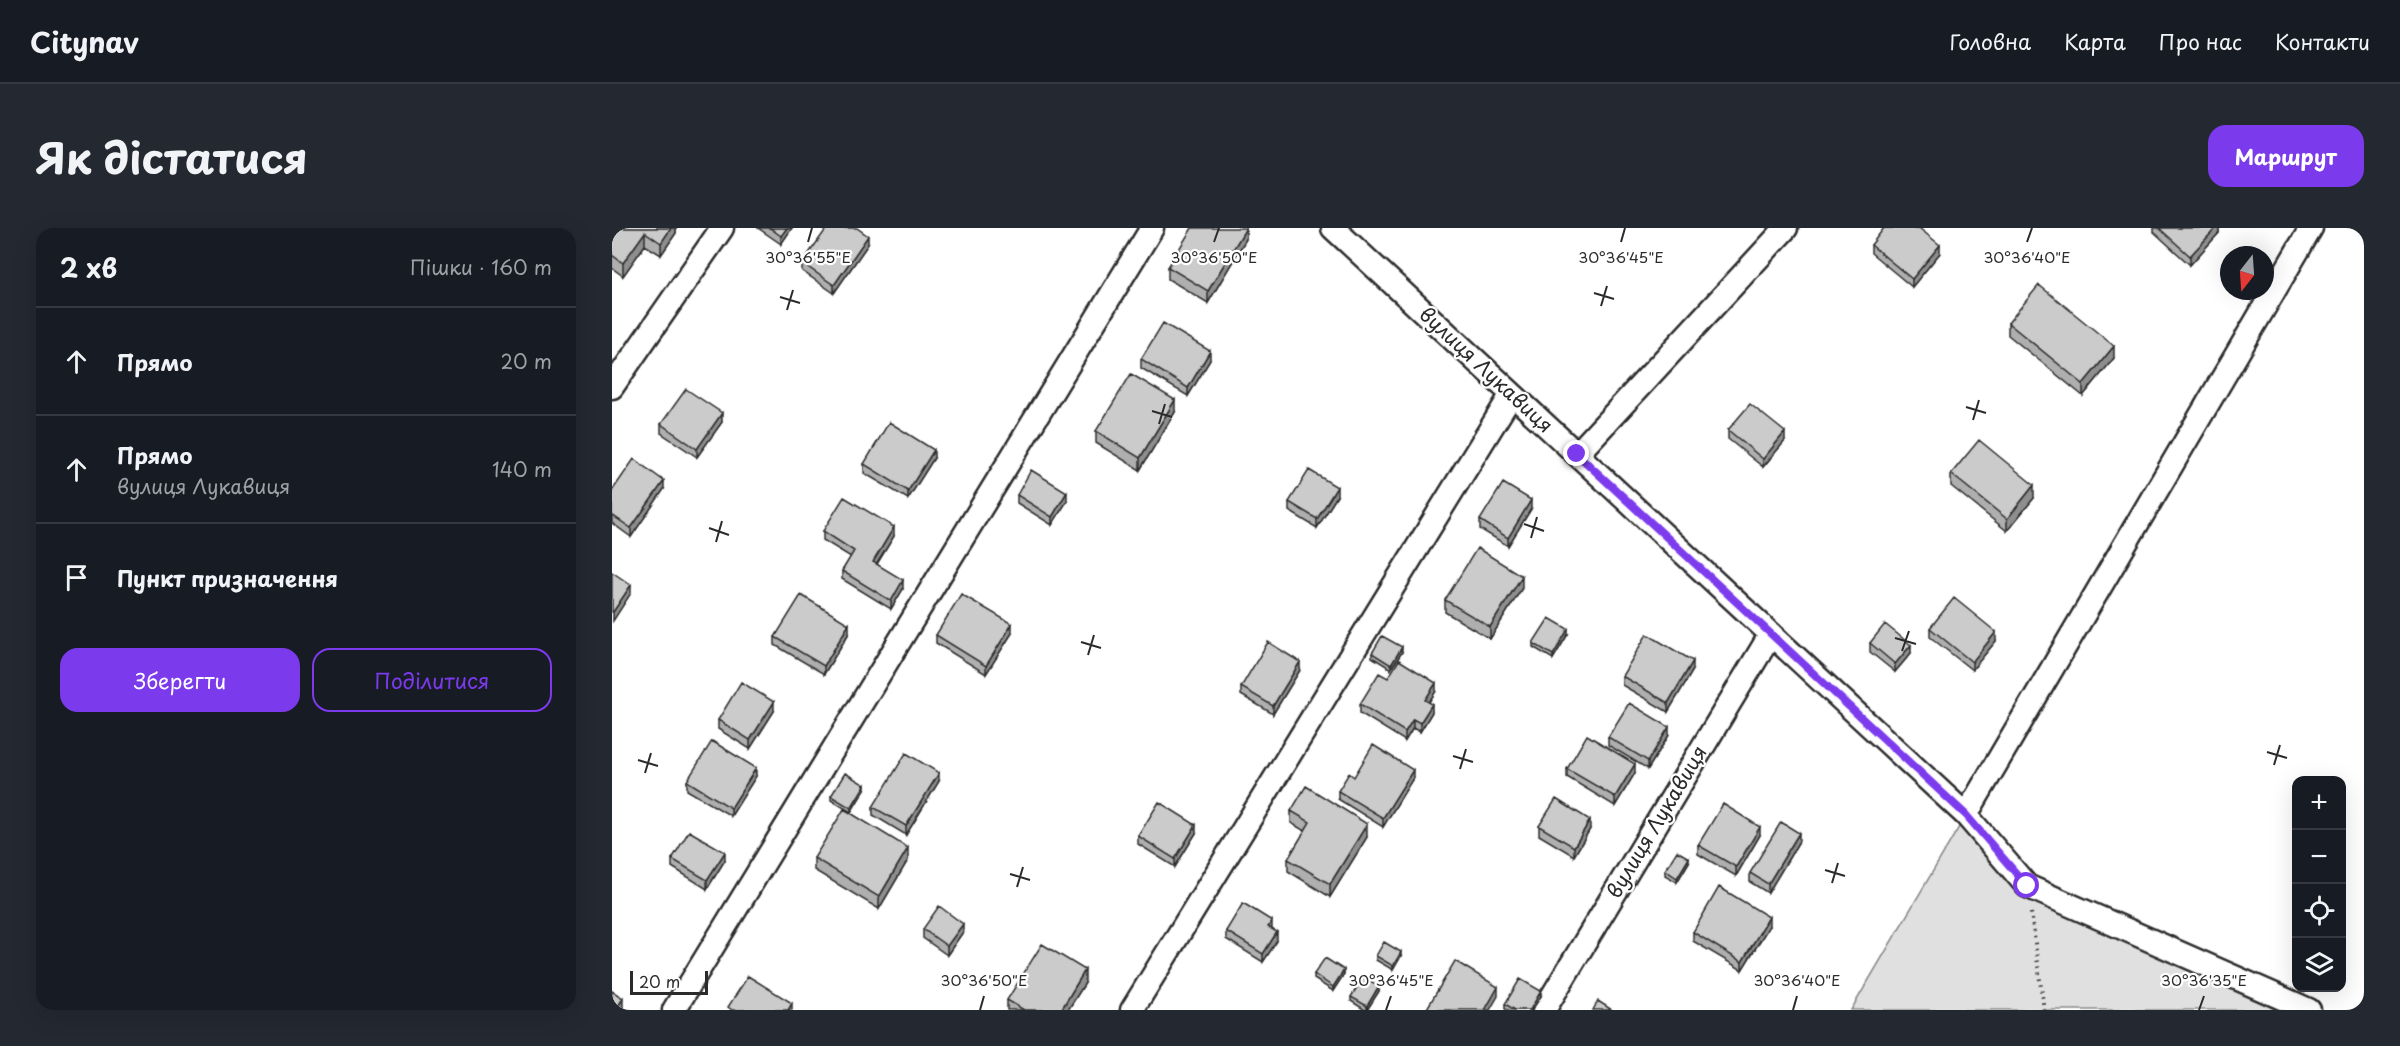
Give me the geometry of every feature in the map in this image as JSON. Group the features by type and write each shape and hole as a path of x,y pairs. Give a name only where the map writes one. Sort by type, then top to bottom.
{"street":[{"path":"612,387 722,228"},
{"path":"674,1010 1152,228"},
{"name":"вулиця Лукавиця","path":"1333,228 1966,815 2027,886"},
{"path":"1577,454 1786,228"},
{"path":"1966,815 2311,228"},
{"path":"1132,1010 1512,394"},
{"name":"вулиця Лукавиця","path":"1544,1010 1771,634"},
{"path":"2027,886 2309,1010"}],"path":[{"path":"2027,886 2044,1010"}],"shaded area":[{"path":"1966,815 2027,886 2309,1010 1851,1010"}],"building":[{"path":"612,228 671,228 661,243 645,232 623,263 612,255"},
{"path":"770,228 787,228 781,236"},
{"path":"827,228 857,228 868,236 834,285 802,263"},
{"path":"1192,228 1246,228 1208,291 1168,267"},
{"path":"1884,228 1919,228 1940,245 1912,279 1871,245"},
{"path":"2159,228 2216,228 2190,256"},
{"path":"2039,285 2114,346 2083,384 2008,323"},
{"path":"1163,323 1210,351 1188,388 1141,359"},
{"path":"1131,374 1175,400 1140,458 1096,431"},
{"path":"686,389 722,413 697,449 661,424"},
{"path":"1750,404 1785,432 1763,459 1728,430"},
{"path":"889,422 934,450 908,491 864,464"},
{"path":"1979,440 2034,485 2007,519 1951,474"},
{"path":"634,459 664,481 631,528 612,515 612,491"},
{"path":"1031,470 1067,492 1052,517 1017,495"},
{"path":"1309,470 1337,487 1317,519 1289,502"},
{"path":"1503,483 1531,500 1508,538 1480,520"},
{"path":"844,497 894,527 873,562 903,580 891,601 842,571 854,551 823,531"},
{"path":"1477,548 1522,576 1490,627 1445,600"},
{"path":"612,572 631,585 613,612 612,612"},
{"path":"961,594 1012,624 986,666 936,635"},
{"path":"801,595 849,624 824,666 775,637"},
{"path":"1954,598 1996,632 1972,662 1930,628"},
{"path":"1549,618 1568,629 1553,655 1533,643"},
{"path":"1885,624 1911,645 1895,664 1870,643"},
{"path":"1647,634 1693,661 1668,703 1622,676"},
{"path":"1382,636 1402,647 1391,665 1372,653"},
{"path":"1268,642 1300,662 1273,706 1241,687"},
{"path":"1399,660 1436,683 1425,700 1432,704 1420,723 1413,719 1405,732 1360,704 1379,673 1388,678"},
{"path":"741,682 774,702 750,740 718,720"},
{"path":"1629,703 1669,727 1648,761 1608,737"},
{"path":"1587,735 1635,764 1615,797 1567,769"},
{"path":"712,741 756,768 731,808 687,781"},
{"path":"1373,745 1413,770 1383,818 1338,791 1349,773 1354,777"},
{"path":"906,753 939,773 906,826 873,807"},
{"path":"845,773 865,785 851,808 831,796"},
{"path":"1306,786 1367,824 1330,884 1288,859 1310,822 1291,811"},
{"path":"1556,799 1590,820 1574,847 1539,826"},
{"path":"1159,802 1196,825 1175,859 1138,836"},
{"path":"1723,804 1760,827 1736,867 1698,845"},
{"path":"844,809 908,848 879,897 814,858"},
{"path":"1781,822 1799,833 1768,884 1750,873"},
{"path":"689,831 725,852 707,880 672,859"},
{"path":"1677,851 1689,858 1677,878 1665,870"},
{"path":"1719,887 1769,917 1742,962 1693,932"},
{"path":"1243,903 1272,921 1268,927 1277,932 1263,954 1226,931"},
{"path":"939,906 963,924 947,946 923,929"},
{"path":"1384,942 1401,952 1393,966 1376,956"},
{"path":"1042,944 1085,970 1061,1010 1024,1010 1007,1000"},
{"path":"1325,958 1344,970 1333,987 1314,974"},
{"path":"1455,961 1498,987 1485,1010 1426,1010"},
{"path":"748,976 792,1003 788,1010 732,1010 728,1007"},
{"path":"1363,977 1379,986 1367,1006 1351,997"},
{"path":"1520,979 1541,991 1530,1010 1515,1010 1505,1004"},
{"path":"612,991 623,998 616,1010 612,1010"},
{"path":"1598,1001 1612,1010 1593,1010"}],"route":[{"path":"1577,454 1966,815 2027,886"}]}
